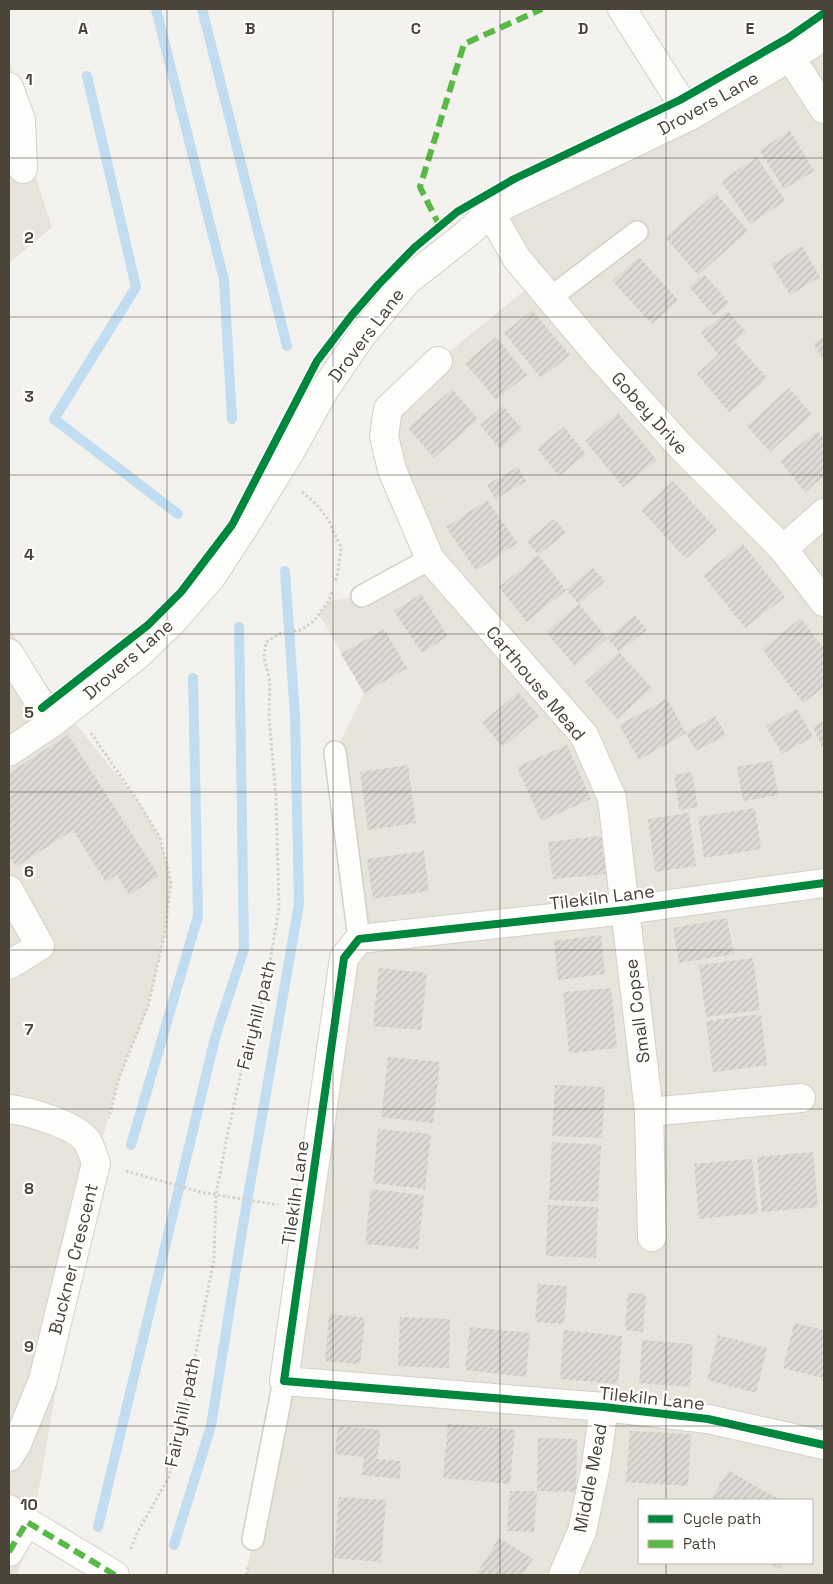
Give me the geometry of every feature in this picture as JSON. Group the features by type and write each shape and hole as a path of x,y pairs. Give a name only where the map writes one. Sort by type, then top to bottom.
{"street":[{"path":"622,9 690,116"},
{"name":"Drovers Lane","path":"9,752 52,724 138,655 174,620 212,576 276,475 325,389 362,335 408,281 468,233 490,212 690,116 809,46 824,32"},
{"path":"790,57 824,109"},
{"path":"9,87 21,120 23,169"},
{"name":"Gobey Drive","path":"490,212 518,259 599,356 681,448 783,549 824,602"},
{"name":"Carthouse Mead","path":"438,361 388,409 384,436 392,470 430,559 584,735 612,798 626,910"},
{"path":"783,549 824,513"},
{"path":"9,653 52,724"},
{"name":"Tilekiln Lane","path":"824,883 626,910 358,939 344,958 284,1381 604,1407 708,1419 824,1445"},
{"path":"9,890 40,946 9,965"},
{"name":"Small Copse","path":"626,910 649,1112 652,1237"},
{"path":"649,1112 801,1098"},
{"name":"Buckner Crescent","path":"9,1108 72,1128 87,1140 96,1163 43,1380 17,1444 9,1457"},
{"name":"Middle Mead","path":"562,1575 582,1531 596,1465 604,1407"},
{"path":"9,1552 18,1516 115,1575"}],"lane":[{"path":"550,298 637,232"},
{"path":"362,596 430,559"},
{"path":"335,752 358,939"},
{"name":"Tilekiln Lane","path":"253,1539 284,1381"}],"path":[{"path":"73,706 137,800 160,838 170,883 164,936 148,1006 119,1078 108,1120"},
{"path":"154,1179 200,1192 263,1203"}],"shaded area":[{"path":"824,33 824,1575 246,1575 284,1381 358,939 335,752 364,693 319,614 329,601 362,596 429,559 384,436 438,361 536,281 490,212"},
{"path":"9,62 31,121 33,169 52,227 9,263"},
{"path":"9,628 60,704 137,800 160,838 171,883 164,937 148,1006 119,1078 96,1163 31,1533 17,1575 9,1575"}],"building":[{"path":"790,131 814,171 784,189 759,150"},
{"path":"757,157 785,201 750,224 721,181"},
{"path":"716,193 748,231 698,275 665,237"},
{"path":"802,246 820,277 790,295 771,264"},
{"path":"639,257 678,300 652,324 612,281"},
{"path":"704,274 729,303 714,316 689,287"},
{"path":"532,310 570,355 541,378 504,333"},
{"path":"728,311 746,332 734,341 767,378 729,412 697,374 718,355 701,333"},
{"path":"824,336 824,360 813,344"},
{"path":"496,337 527,375 496,400 465,363"},
{"path":"789,388 812,414 770,452 747,426"},
{"path":"452,389 478,419 434,458 408,428"},
{"path":"503,406 522,429 500,449 480,425"},
{"path":"618,413 657,460 623,487 585,441"},
{"path":"564,427 586,454 559,476 537,448"},
{"path":"817,431 824,439 824,476 805,492 780,461"},
{"path":"518,467 526,481 495,499 487,485"},
{"path":"673,481 717,530 686,559 641,510"},
{"path":"487,500 517,543 476,571 446,527"},
{"path":"554,519 566,533 538,555 527,541"},
{"path":"743,544 785,597 745,628 703,575"},
{"path":"538,555 566,590 527,622 499,587"},
{"path":"592,567 605,581 579,604 566,590"},
{"path":"421,594 448,636 422,653 394,611"},
{"path":"579,604 607,638 575,666 546,632"},
{"path":"635,615 647,630 619,652 607,638"},
{"path":"801,618 824,649 824,687 803,703 762,649"},
{"path":"384,629 407,668 364,693 341,654"},
{"path":"619,652 652,688 617,719 585,682"},
{"path":"518,692 539,716 503,747 482,723"},
{"path":"667,699 686,733 639,760 619,725"},
{"path":"797,709 813,737 782,754 766,726"},
{"path":"715,716 726,735 696,751 686,733"},
{"path":"824,721 824,751 813,727"},
{"path":"68,735 159,876 129,895 117,875 106,882 73,830 16,867 9,856 9,773"},
{"path":"567,745 591,799 541,821 517,767"},
{"path":"772,761 778,795 743,801 737,767"},
{"path":"408,765 416,823 368,830 360,772"},
{"path":"692,772 698,807 679,810 674,775"},
{"path":"755,808 761,849 704,858 698,817"},
{"path":"689,813 696,866 655,872 648,819"},
{"path":"601,836 606,874 553,879 548,842"},
{"path":"424,851 429,891 373,899 367,859"},
{"path":"727,918 734,954 679,963 673,928"},
{"path":"601,935 605,974 558,980 554,941"},
{"path":"753,958 760,1010 706,1017 699,965"},
{"path":"379,968 427,973 421,1030 373,1026"},
{"path":"611,988 617,1048 569,1053 563,992"},
{"path":"761,1014 767,1065 713,1072 706,1021"},
{"path":"388,1057 440,1062 433,1123 381,1117"},
{"path":"555,1085 605,1087 602,1138 552,1136"},
{"path":"378,1129 431,1134 425,1189 373,1183"},
{"path":"552,1142 601,1145 598,1202 549,1200"},
{"path":"813,1152 818,1207 762,1212 757,1157"},
{"path":"752,1159 758,1213 699,1219 694,1164"},
{"path":"371,1189 424,1195 418,1249 365,1244"},
{"path":"548,1205 598,1207 596,1258 546,1256"},
{"path":"538,1284 567,1286 564,1324 535,1322"},
{"path":"628,1293 646,1294 643,1332 625,1330"},
{"path":"329,1314 365,1318 360,1364 325,1361"},
{"path":"400,1317 450,1319 449,1368 398,1366"},
{"path":"794,1323 824,1330 824,1378 783,1368"},
{"path":"470,1327 530,1333 526,1377 465,1370"},
{"path":"564,1330 622,1336 618,1384 560,1379"},
{"path":"718,1335 767,1348 756,1393 707,1380"},
{"path":"642,1340 693,1344 690,1387 639,1383"},
{"path":"448,1424 515,1430 510,1484 443,1478"},
{"path":"338,1426 381,1430 377,1459 401,1461 400,1479 362,1475 364,1457 335,1454"},
{"path":"630,1431 691,1434 688,1486 626,1482"},
{"path":"538,1438 577,1439 576,1492 537,1491"},
{"path":"728,1470 779,1499 712,1499"},
{"path":"510,1491 537,1491 534,1532 507,1531"},
{"path":"339,1497 386,1500 381,1562 334,1558"},
{"path":"499,1538 533,1559 522,1575 476,1575"},
{"path":"770,1564 782,1564 779,1569"}],"waterway":[{"path":"156,9 224,280 232,419"},
{"path":"202,9 287,346"},
{"path":"87,76 136,287 54,419 178,514"},
{"path":"174,1545 211,1426 243,1225 299,904 295,716 285,571"},
{"path":"98,1527 215,1038 244,949 239,627"},
{"path":"131,1145 198,916 193,678"}],"marked path":[{"path":"440,227 420,187 464,44 542,9"},
{"path":"9,1552 27,1522 115,1575"}],"cycle path":[{"path":"42,708 148,625 181,592 232,525 317,361 352,315 414,248 457,212 514,179 680,100 788,38 824,13"},
{"path":"824,883 626,910 359,939 344,958 284,1381 604,1407 708,1419 824,1445"}]}
